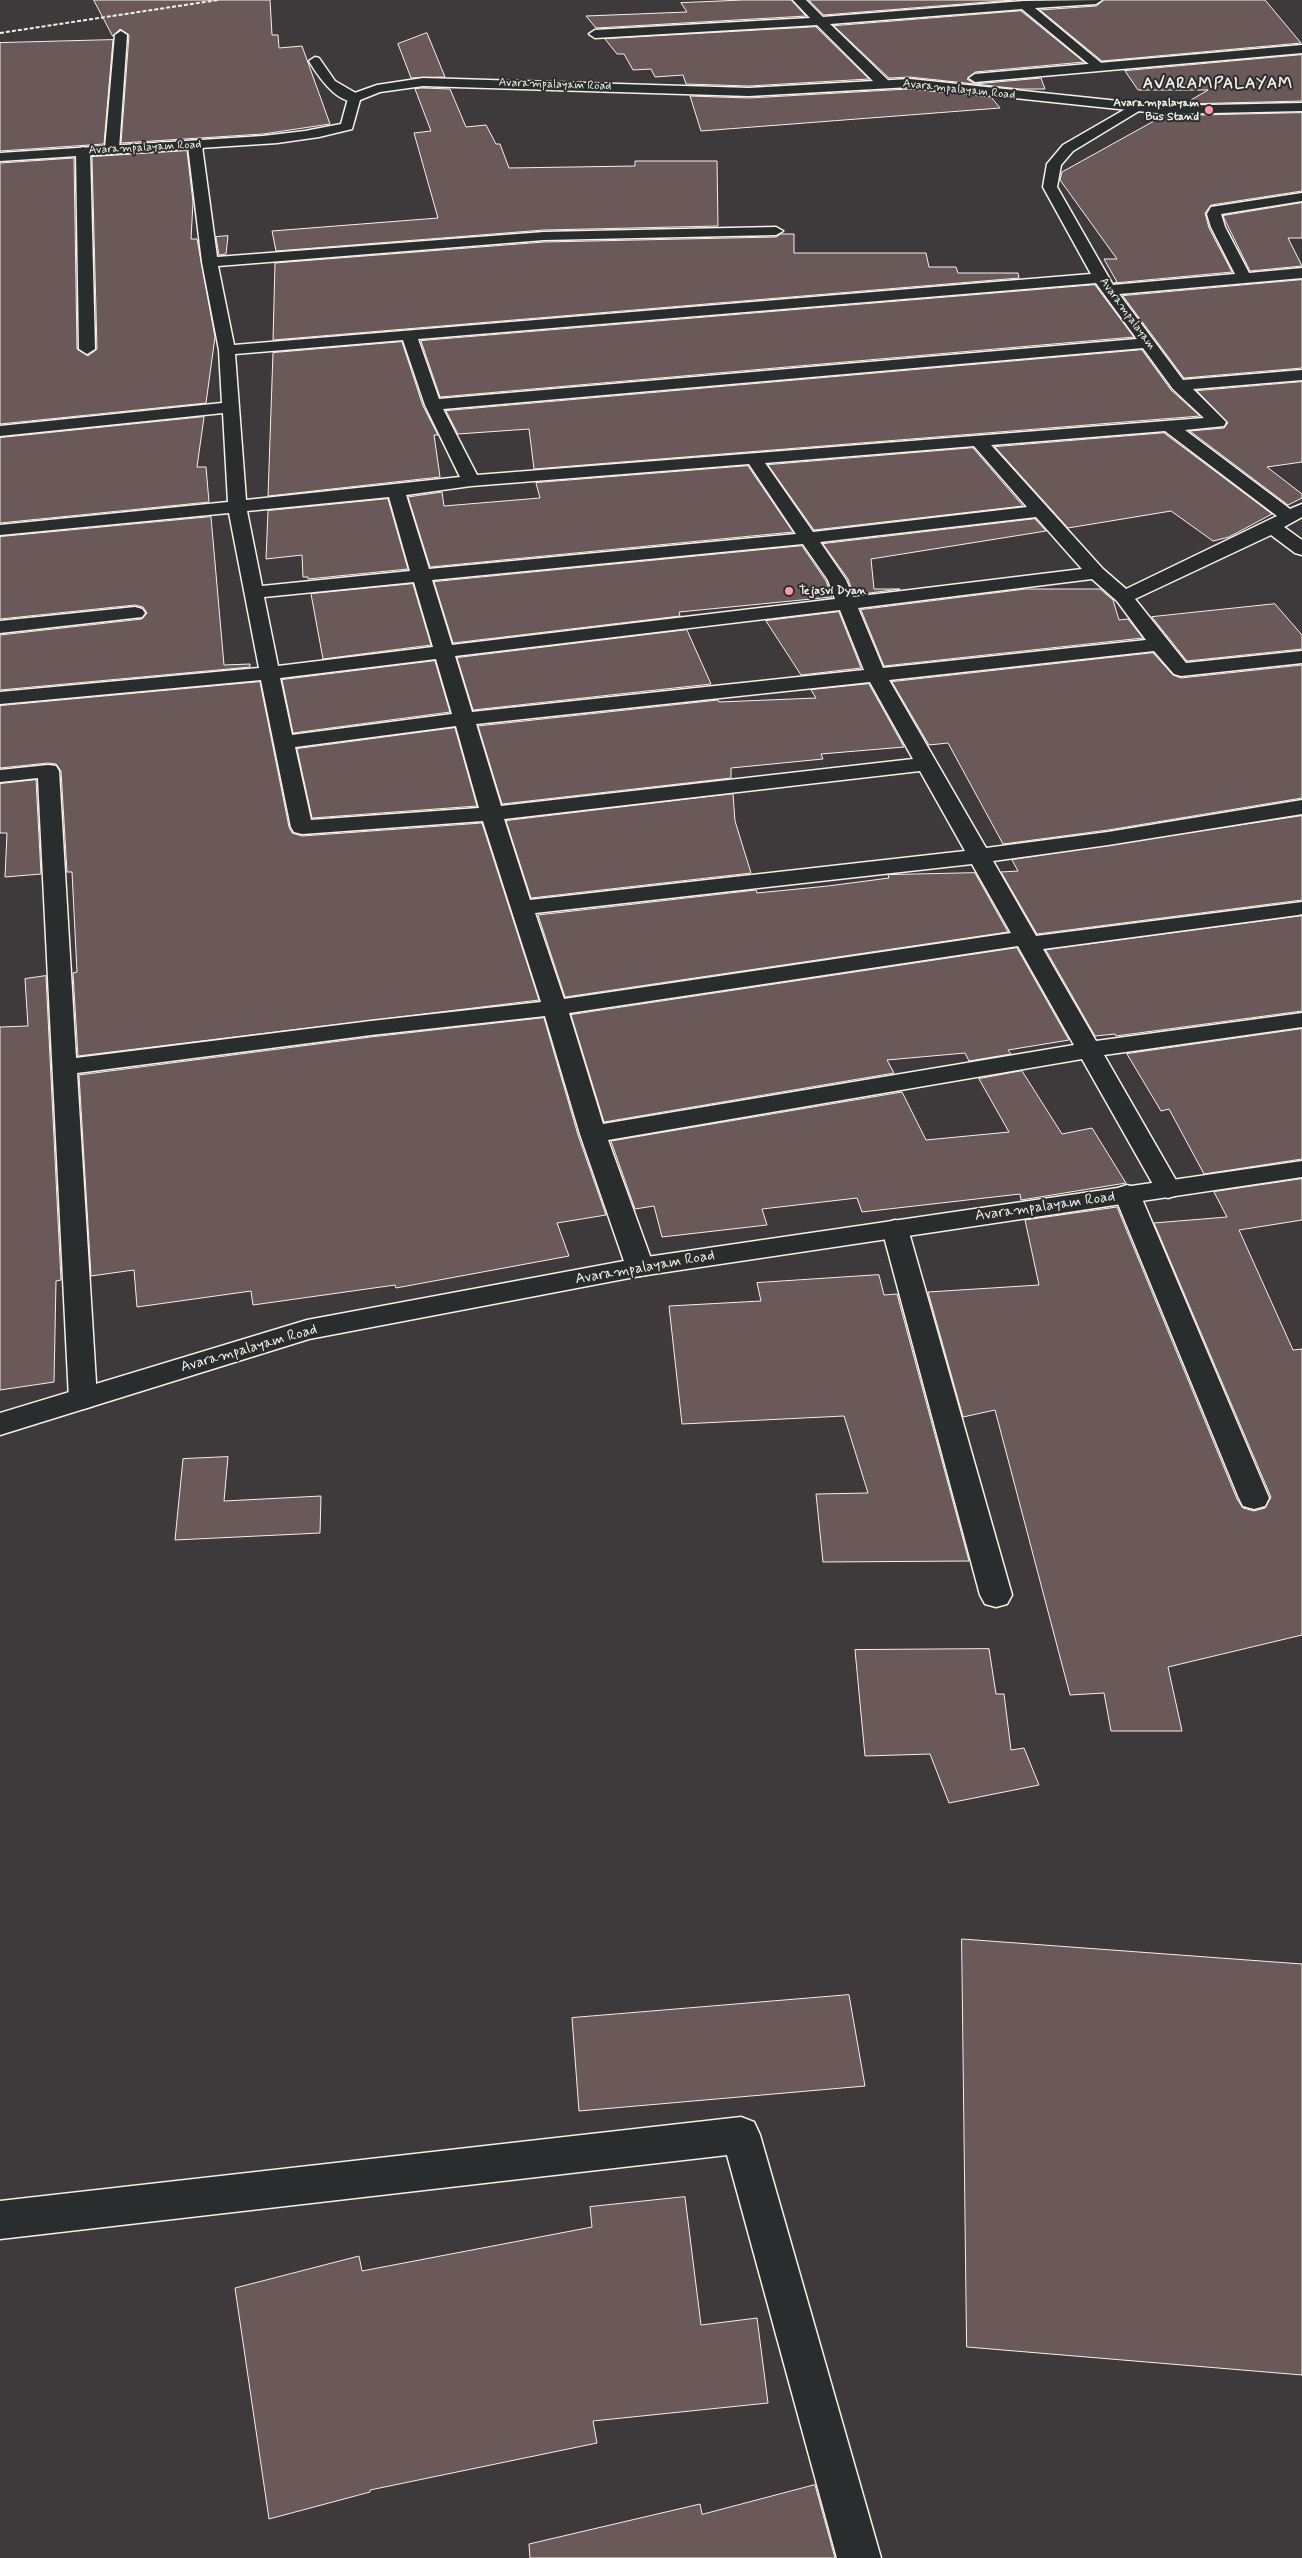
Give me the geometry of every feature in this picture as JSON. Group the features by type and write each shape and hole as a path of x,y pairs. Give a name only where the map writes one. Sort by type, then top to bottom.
{"street":[{"path":"799,0 884,84"},
{"path":"595,34 820,21 1096,0"},
{"path":"1024,5 1100,67"},
{"path":"112,149 121,35"},
{"path":"910,83 1302,49"},
{"path":"315,61 330,84 354,98"},
{"name":"Avarampalayam Road","path":"0,157 112,149 195,146 318,134 346,126 354,98 376,89 423,82 749,92 910,83 1134,108 1253,110 1302,107"},
{"name":"Avarampalayam","path":"1134,108 1068,148 1054,164 1050,187 1104,284 1179,385 1218,422 1169,426"},
{"path":"195,146 210,262 227,350 236,507 302,827 492,814 926,764"},
{"path":"83,151 87,349"},
{"path":"1244,278 1218,227 1214,214 1216,210 1222,207 1302,198"},
{"path":"210,262 544,236 776,231"},
{"path":"227,350 1104,284 1244,278 1302,273"},
{"path":"410,335 433,405 471,482"},
{"path":"433,405 1149,343"},
{"path":"1179,385 1302,375"},
{"path":"0,431 230,407"},
{"path":"0,530 471,482 1169,426 1295,512 1272,527 1124,596"},
{"path":"978,441 1096,573 1124,596 1159,645 1181,670 1302,657"},
{"path":"754,459 837,580 876,675 1168,1189"},
{"path":"396,491 442,653 492,814 555,1008 593,1134 640,1267"},
{"path":"254,592 810,538 1041,512"},
{"path":"1272,527 1302,549"},
{"path":"0,698 269,673 1096,573"},
{"path":"0,627 135,613"},
{"path":"283,742 463,719 1159,645"},
{"path":"0,776 48,771 83,1399"},
{"path":"522,908 979,857 1218,822 1302,806"},
{"path":"65,1067 371,1028 555,1008 1027,941 1298,908"},
{"path":"593,1134 1089,1050 1302,1020"},
{"name":"Avarampalayam Road","path":"0,1424 307,1330 640,1267 1302,1169"},
{"path":"1127,1194 1254,1498"},
{"path":"895,1229 996,1595"},
{"path":"0,2220 742,2135 859,2558"}],"building":[{"path":"94,0 270,0 272,35 278,35 279,48 302,46 330,124 263,134 121,143 129,35 120,29 113,36"},
{"path":"791,0 806,16 596,28 586,16 687,12 681,3"},
{"path":"809,0 1013,0 824,15"},
{"path":"1104,0 1265,0 1301,43 1102,61 1040,10 1096,6"},
{"path":"1021,11 1084,62 975,72 967,79 975,84 1041,78 1045,89 1020,89 910,77 889,78 834,26"},
{"path":"816,27 869,79 749,86 686,84 683,75 655,77 651,69 633,70 624,54 617,54 605,39"},
{"path":"427,33 445,77 411,78 398,44"},
{"path":"113,40 104,144 0,151 0,43"},
{"path":"1302,55 1302,101 1184,104 1208,90 1138,90 1125,71"},
{"path":"415,89 450,89 466,127 486,125 496,144 500,144 509,168 635,166 635,161 717,161 718,226 544,230 276,251 272,231 438,218 414,133 431,131"},
{"path":"910,89 991,97 1000,108 701,131 690,96 749,98"},
{"path":"1302,113 1302,191 1211,205 1205,213 1209,228 1232,272 1114,283 1117,282 1104,259 1117,259 1060,180 1062,172 1163,116"},
{"path":"187,151 193,202 191,239 197,239 215,337 206,403 0,424 0,163 74,158 77,349 88,356 97,349 92,157"},
{"path":"1302,203 1302,238 1288,238 1302,266 1250,271 1223,216"},
{"path":"781,234 794,234 794,253 926,253 929,267 956,267 958,273 1018,273 1019,278 273,340 275,263 544,242 776,237"},
{"path":"228,236 226,254 219,255 216,237"},
{"path":"1302,280 1302,368 1184,378 1123,296"},
{"path":"1095,285 1134,337 440,397 421,341"},
{"path":"402,342 423,406 438,435 434,435 440,477 268,496 273,353"},
{"path":"1142,350 1171,390 1200,416 534,469 529,429 458,434 446,411"},
{"path":"1302,382 1302,462 1267,467 1302,494 1302,498 1288,505 1190,431 1224,428 1228,423 1197,391"},
{"path":"204,417 197,467 206,467 209,502 0,523 0,438"},
{"path":"1164,433 1272,514 1229,537 1213,541 1171,511 1068,528 995,447"},
{"path":"973,448 1023,506 814,530 768,465"},
{"path":"748,466 793,532 430,567 408,497 442,492 444,506 540,498 536,483"},
{"path":"388,499 408,569 308,579 308,577 303,577 302,555 266,559 268,511"},
{"path":"211,517 224,665 250,664 250,667 0,690 0,635 142,619 147,613 143,607 135,605 0,619 0,537"},
{"path":"1035,519 1046,531 871,559 874,589 900,589 854,595 848,579 823,544"},
{"path":"802,546 826,581 832,597 679,612 680,616 453,643 434,582"},
{"path":"413,584 431,645 323,659 311,594"},
{"path":"1026,589 1100,589 1113,600 1119,620 1128,619 1143,638 884,666 861,610"},
{"path":"1275,604 1302,635 1302,649 1187,661 1152,617"},
{"path":"839,612 861,668 801,675 766,621"},
{"path":"687,630 711,684 473,710 457,658"},
{"path":"1153,653 1173,675 1181,678 1302,665 1302,798 1108,830 1003,844 948,743 929,745 892,682"},
{"path":"435,661 450,712 293,733 282,680"},
{"path":"260,682 289,827 292,833 302,836 482,823 539,1000 78,1056 73,973 77,972 72,872 67,872 61,771 56,764 48,763 0,768 0,706"},
{"path":"869,684 904,747 821,754 823,759 731,768 731,778 502,804 478,726 718,700 719,702 816,698 811,690"},
{"path":"455,728 477,806 312,818 297,749"},
{"path":"36,780 41,874 5,877 7,833 0,833 0,784"},
{"path":"733,794 735,821 751,873 531,898 506,821"},
{"path":"1302,816 1302,900 1037,934 1001,872 1018,871 1012,860"},
{"path":"975,873 1008,932 565,997 538,915 756,890 757,893 828,886 889,878 888,875"},
{"path":"1302,916 1302,1011 1116,1036 1115,1034 1095,1036 1046,950"},
{"path":"1017,948 1069,1040 1008,1050 1011,1054 969,1061 965,1053 887,1060 894,1073 604,1122 571,1015"},
{"path":"46,976 61,1280 56,1281 54,1382 0,1390 0,1027 28,1026 25,979"},
{"path":"544,1018 578,1135 606,1215 557,1223 569,1256 396,1288 395,1285 253,1305 251,1291 137,1307 134,1270 91,1276 79,1075 371,1037"},
{"path":"1302,1029 1302,1159 1204,1174 1169,1109 1161,1111 1127,1054"},
{"path":"1022,1071 1062,1134 1092,1128 1126,1183 1021,1200 1020,1194 862,1212 857,1198 762,1209 767,1225 662,1237 654,1206 635,1209 611,1141 902,1092 926,1140 1009,1132 979,1079"},
{"path":"1302,1179 1302,1220 1239,1230 1293,1350 1302,1349 1302,1635 1168,1667 1182,1731 1111,1731 1104,1693 1070,1695 995,1410 963,1417 928,1292 1039,1285 1025,1220 1117,1207 1237,1499 1243,1508 1254,1511 1265,1508 1271,1497 1154,1223 1227,1217 1214,1192"},
{"path":"879,1275 884,1295 897,1294 969,1561 823,1562 816,1494 868,1493 844,1416 682,1424 669,1306 761,1301 757,1283"},
{"path":"228,1457 224,1501 321,1496 320,1533 175,1540 183,1459"},
{"path":"989,1649 996,1694 1004,1694 1011,1750 1024,1748 1039,1785 949,1803 930,1754 865,1756 855,1650"},
{"path":"962,1939 1302,1964 1302,2375 967,2347"},
{"path":"849,1995 865,2086 579,2111 572,2018"},
{"path":"685,2197 701,2325 757,2318 768,2403 593,2421 597,2443 370,2490 370,2492 269,2519 235,2288 359,2256 362,2271 592,2227 590,2207"},
{"path":"815,2485 835,2558 530,2558 529,2544 700,2504 702,2514"}],"railway":[{"path":"0,33 218,0"}],"place":[{"name":"Avarampalayam Bus Stand","path":"1209,110"},
{"name":"Tejasvi Dyan","path":"789,591"}],"district":[{"name":"AVARAMPALAYAM","path":"1218,85"}]}
